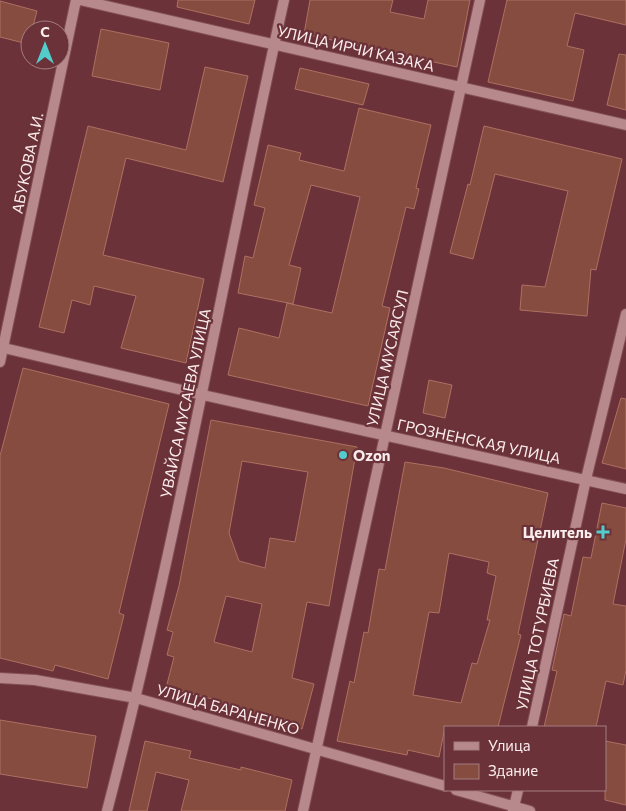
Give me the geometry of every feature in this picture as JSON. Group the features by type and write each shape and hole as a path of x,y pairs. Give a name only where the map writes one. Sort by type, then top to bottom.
{"street":[{"name":"АБУКОВА А.И.","path":"0,362 76,0"},
{"name":"УЛИЦА ИРЧИ КАЗАКА","path":"80,0 626,124"},
{"name":"УВАЙСА МУСАЕВА УЛИЦА","path":"107,811 136,698 203,395 284,0"},
{"name":"УЛИЦА МУСАЯСУЛ","path":"302,811 463,87 480,0"},
{"name":"УЛИЦА ТОТУРБИЕВА","path":"532,726 586,479 626,314"},
{"name":"ГРОЗНЕНСКАЯ УЛИЦА","path":"4,348 203,395 626,489"},
{"name":"УЛИЦА БАРАНЕНКО","path":"0,678 35,680 136,698 444,786"},
{"path":"459,791 514,809 530,811"},
{"path":"514,809 518,791"}],"building":[{"path":"178,0 255,0 249,24 177,7"},
{"path":"310,0 393,0 390,12 424,19 428,0 470,0 457,67 304,34"},
{"path":"507,0 626,0 626,25 575,13 567,46 584,50 573,101 488,82"},
{"path":"0,1 37,11 35,20 20,20 20,42 0,37"},
{"path":"101,29 169,43 160,90 92,76"},
{"path":"619,54 626,55 626,110 607,105"},
{"path":"205,67 248,76 223,182 126,158 103,255 204,279 186,363 121,348 136,296 94,286 90,305 72,300 64,333 39,327 88,126 186,150"},
{"path":"300,68 369,84 363,105 295,89"},
{"path":"359,108 431,125 416,188 419,189 414,209 406,207 382,306 390,308 368,406 228,375 239,328 279,338 287,303 332,313 360,197 311,185 289,265 301,268 293,304 238,293 245,256 253,258 265,208 254,205 268,145 301,153 299,160 344,171"},
{"path":"484,126 622,159 596,270 591,269 587,316 520,310 522,285 545,287 568,191 495,174 473,259 450,253 468,184 470,185"},
{"path":"23,368 169,404 119,613 124,615 108,679 55,665 53,671 0,658 0,456"},
{"path":"429,380 452,385 445,418 423,413"},
{"path":"621,398 626,399 626,469 602,463"},
{"path":"211,420 357,447 329,606 307,602 292,678 314,684 302,729 216,705 217,700 166,688 174,657 167,655 173,632 167,630 179,586","holes":["242,461 308,472 295,542 270,538 265,568 239,561 229,533","226,596 262,604 252,652 214,642"]},
{"path":"405,462 444,468 548,493 518,634 521,635 498,726 444,726 439,757 408,750 407,755 337,741 350,681 354,683 364,632 368,633 379,569 385,570","holes":["449,553 489,562 487,573 496,576 487,620 490,620 477,664 472,663 461,703 413,695 429,612 439,613"]},
{"path":"602,503 626,508 626,539 613,604 626,606 626,670 623,685 606,681 596,726 544,726 557,671 552,670 564,614 571,616 583,557 591,558"},
{"path":"0,720 96,736 87,788 0,774"},
{"path":"145,741 191,751 189,758 241,770 241,767 292,780 285,811 181,811 189,780 156,772 147,811 129,811"},
{"path":"606,741 626,745 626,805 605,800"}],"place":[{"name":"Ozon","path":"343,455"},
{"name":"Целитель","path":"603,532"}]}
